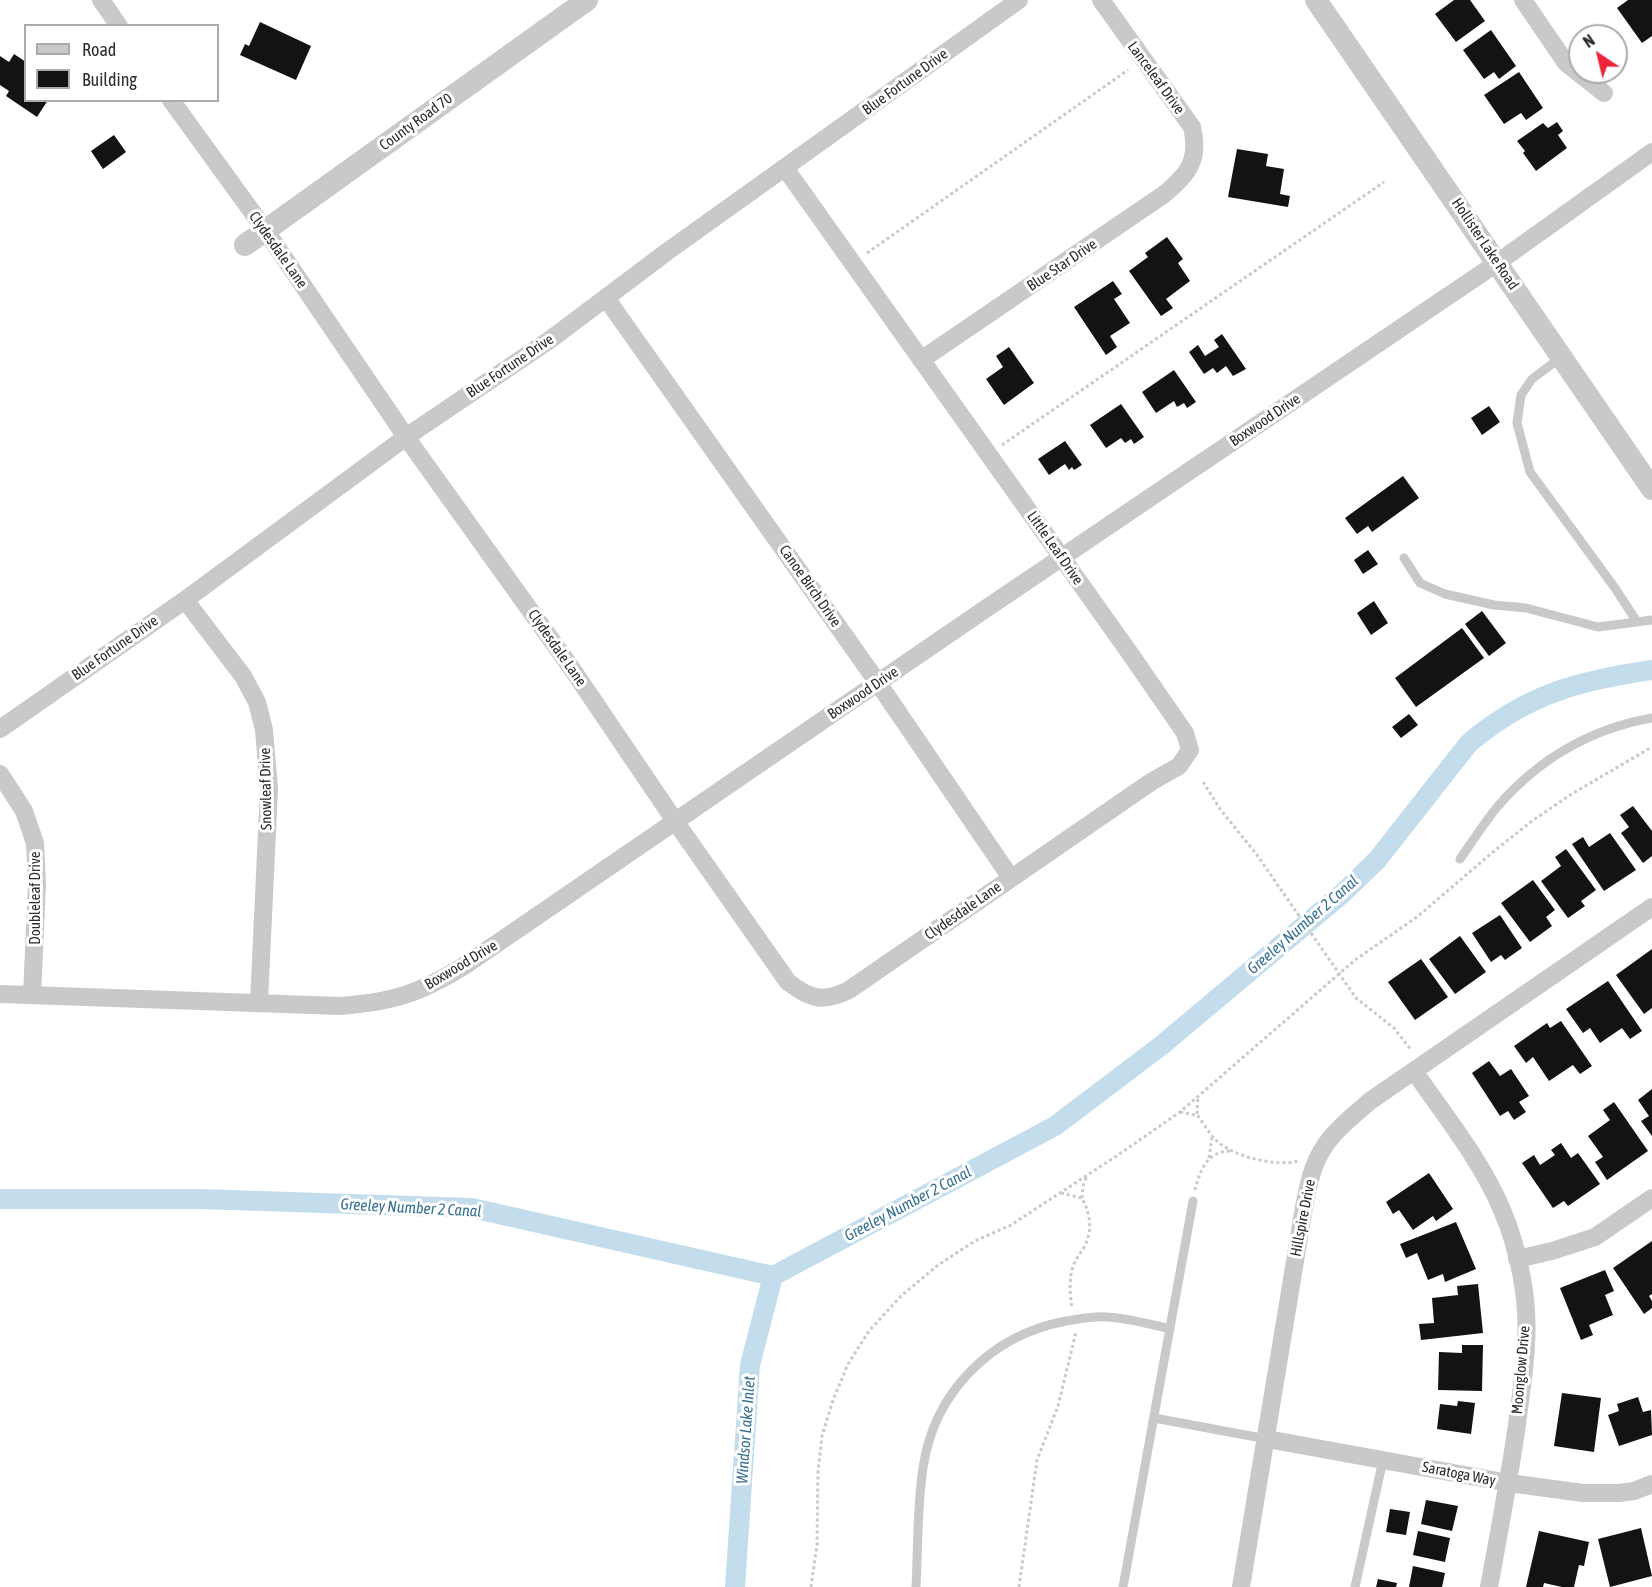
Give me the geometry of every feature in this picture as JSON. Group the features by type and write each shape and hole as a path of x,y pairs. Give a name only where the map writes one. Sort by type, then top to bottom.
{"street":[{"path":"101,0 117,24"},
{"name":"County Road 70","path":"245,245 587,0"},
{"name":"Blue Fortune Drive","path":"0,729 185,600 406,437 551,339 1019,0"},
{"name":"Lanceleaf Drive","path":"1101,0 1192,127 1197,144 1193,160"},
{"name":"Hollister Lake Road","path":"1316,0 1652,489"},
{"path":"1523,0 1566,63 1604,93"},
{"name":"Clydesdale Lane","path":"172,102 266,231 406,437 570,666 788,982 804,994 821,998 837,996 1011,878"},
{"name":"Boxwood Drive","path":"0,994 340,1006 374,1004 404,997 436,983 1497,263 1652,152"},
{"name":"Blue Star Drive","path":"921,360 1163,195 1182,180 1193,160"},
{"name":"Little Leaf Drive","path":"785,168 1185,733 1190,750 1179,766 1151,782 1011,878"},
{"name":"Canoe Birch Drive","path":"606,298 878,683 1011,878"},
{"name":"Snowleaf Drive","path":"185,600 243,676 257,702 264,730 269,789 259,1002"},
{"name":"Doubleleaf Drive","path":"0,774 24,811 35,843 37,884 32,994"},
{"name":"Hillspire Drive","path":"1241,1587 1302,1218 1311,1175 1321,1151 1344,1124 1370,1101 1652,908"},
{"name":"Moonglow Drive","path":"1414,1071 1483,1172 1502,1210 1517,1259 1526,1302 1527,1343 1509,1483 1489,1587"},
{"path":"1517,1259 1552,1251 1594,1237 1652,1198"},
{"name":"Saratoga Way","path":"1267,1439 1509,1483 1583,1493 1626,1492 1652,1484"}],"lane":[{"path":"1562,356 1532,379 1521,395 1517,423 1530,472 1616,588 1637,622"},
{"path":"1404,558 1420,583 1445,594 1526,608 1598,627 1652,621"},
{"path":"1460,859 1497,807 1520,783 1549,759 1570,745 1598,732 1652,718"},
{"path":"1123,1587 1193,1201"},
{"path":"916,1587 923,1468 930,1439 939,1414 951,1393 969,1370 1013,1338 1054,1323 1106,1317 1170,1329"},
{"path":"1154,1418 1267,1439"},
{"path":"1355,1587 1383,1460"}],"path":[{"path":"866,254 1128,70"},
{"path":"1000,446 1384,182"},
{"path":"811,1587 817,1545 818,1472 822,1436 833,1400 848,1364 869,1330 901,1296 938,1265 975,1241 1011,1224 1180,1112 1338,974 1417,917 1532,821 1570,795 1652,747"},
{"path":"1203,782 1356,998 1394,1028 1411,1050"},
{"path":"1198,1096 1196,1108 1198,1116 1212,1136 1232,1151 1256,1160 1288,1163 1303,1160"},
{"path":"1180,1112 1198,1116"},
{"path":"1193,1201 1198,1180 1209,1159 1212,1136"},
{"path":"1209,1159 1222,1152 1232,1151"},
{"path":"1019,1587 1035,1467 1044,1437 1058,1406 1076,1333 1070,1292 1071,1277 1072,1269 1090,1230 1089,1213 1082,1198 1087,1175"},
{"path":"1059,1193 1082,1198"}],"building":[{"path":"1454,0 1470,0 1485,21 1456,42 1435,14"},
{"path":"1628,0 1652,0 1652,36 1642,43 1617,8"},
{"path":"260,22 311,46 296,80 240,55 245,44 249,46"},
{"path":"1491,30 1516,66 1499,79 1494,72 1484,79 1463,50"},
{"path":"14,54 24,61 24,102 47,102 37,117 6,96 9,91 0,85 0,56 9,62"},
{"path":"1519,72 1543,108 1526,120 1521,113 1504,124 1484,95"},
{"path":"1557,122 1563,131 1558,135 1567,148 1536,171 1517,141 1543,123 1548,128"},
{"path":"114,135 126,152 103,169 91,151"},
{"path":"1237,149 1268,154 1266,166 1284,169 1280,194 1290,196 1288,207 1228,197"},
{"path":"1167,237 1183,259 1178,263 1190,281 1166,299 1173,308 1161,316 1129,271 1148,257 1145,253"},
{"path":"1113,281 1122,294 1114,299 1130,323 1110,336 1117,347 1106,355 1074,307"},
{"path":"1222,334 1246,369 1233,376 1226,366 1217,373 1213,368 1204,374 1189,352 1198,345 1205,356 1219,347 1214,340"},
{"path":"1009,347 1034,383 1004,405 986,379 1003,367 996,356"},
{"path":"1174,370 1196,402 1187,408 1184,403 1177,407 1174,401 1156,413 1142,392"},
{"path":"1121,404 1144,437 1134,444 1131,439 1125,443 1121,438 1106,448 1090,425"},
{"path":"1489,406 1500,422 1482,435 1471,418"},
{"path":"1065,441 1082,465 1069,470 1065,464 1049,475 1038,459"},
{"path":"1403,476 1419,498 1372,532 1368,526 1357,534 1345,518"},
{"path":"1368,550 1378,564 1363,574 1354,560"},
{"path":"1374,601 1388,623 1371,635 1357,613"},
{"path":"1482,611 1506,643 1489,656 1465,624"},
{"path":"1462,628 1484,658 1416,707 1395,678"},
{"path":"1409,714 1418,725 1401,738 1392,727"},
{"path":"1633,806 1652,831 1652,856 1643,863 1621,833 1629,827 1620,815"},
{"path":"1610,833 1636,870 1604,891 1572,844 1583,837 1589,847"},
{"path":"1566,849 1596,890 1581,901 1585,906 1568,918 1541,881 1561,866 1555,857"},
{"path":"1533,880 1555,910 1546,917 1552,926 1530,942 1501,903"},
{"path":"1500,915 1522,948 1505,960 1501,955 1491,962 1472,933"},
{"path":"1460,936 1486,972 1455,994 1429,959"},
{"path":"1652,949 1652,1008 1644,1014 1616,975"},
{"path":"1421,959 1448,997 1415,1020 1388,982"},
{"path":"1608,981 1642,1031 1630,1039 1622,1028 1600,1043 1590,1028 1583,1033 1566,1009"},
{"path":"1561,1021 1592,1066 1580,1074 1573,1065 1549,1081 1533,1057 1526,1063 1514,1046 1547,1023 1550,1028"},
{"path":"1489,1061 1500,1076 1511,1069 1529,1096 1519,1102 1526,1112 1514,1120 1508,1111 1500,1116 1472,1073"},
{"path":"1652,1089 1652,1136 1641,1121 1649,1116 1638,1100"},
{"path":"1614,1102 1648,1151 1607,1180 1595,1162 1603,1157 1588,1136 1610,1120 1603,1110"},
{"path":"1561,1143 1571,1158 1578,1153 1600,1184 1568,1206 1564,1201 1553,1208 1522,1163 1534,1155 1540,1165 1555,1155 1551,1150"},
{"path":"1429,1173 1453,1209 1436,1221 1433,1216 1413,1230 1399,1210 1393,1214 1386,1202"},
{"path":"1456,1222 1476,1269 1445,1282 1443,1274 1428,1280 1417,1253 1406,1258 1400,1244"},
{"path":"1652,1241 1652,1294 1649,1296 1652,1308 1644,1314 1613,1268"},
{"path":"1605,1270 1614,1291 1605,1295 1613,1315 1589,1325 1593,1335 1581,1340 1560,1288"},
{"path":"1478,1284 1483,1333 1421,1340 1419,1324 1434,1323 1432,1298 1458,1295 1457,1286"},
{"path":"1462,1345 1483,1345 1482,1391 1438,1390 1439,1352 1462,1353"},
{"path":"1562,1393 1601,1398 1594,1452 1554,1446"},
{"path":"1638,1397 1643,1412 1651,1410 1652,1435 1619,1446 1608,1415 1619,1411 1617,1404"},
{"path":"1458,1401 1475,1403 1471,1434 1437,1429 1440,1404 1457,1406"},
{"path":"1426,1500 1458,1506 1452,1531 1421,1524"},
{"path":"1390,1509 1410,1512 1406,1535 1386,1532"},
{"path":"1641,1528 1652,1576 1610,1587 1598,1539"},
{"path":"1418,1531 1450,1538 1445,1562 1413,1555"},
{"path":"1539,1531 1589,1542 1584,1566 1579,1565 1574,1587 1544,1583 1543,1587 1526,1587"},
{"path":"1413,1566 1445,1573 1442,1587 1409,1587"},
{"path":"1378,1579 1397,1583 1396,1587 1376,1587"}],"waterway":[{"name":"Greeley Number 2 Canal","path":"0,1199 200,1199 472,1208 773,1276 1055,1126 1162,1045 1343,893 1377,860 1469,743 1490,726 1533,701 1555,692 1600,679 1652,670"},
{"name":"Windsor Lake Inlet","path":"735,1587 750,1365 773,1276"}]}
